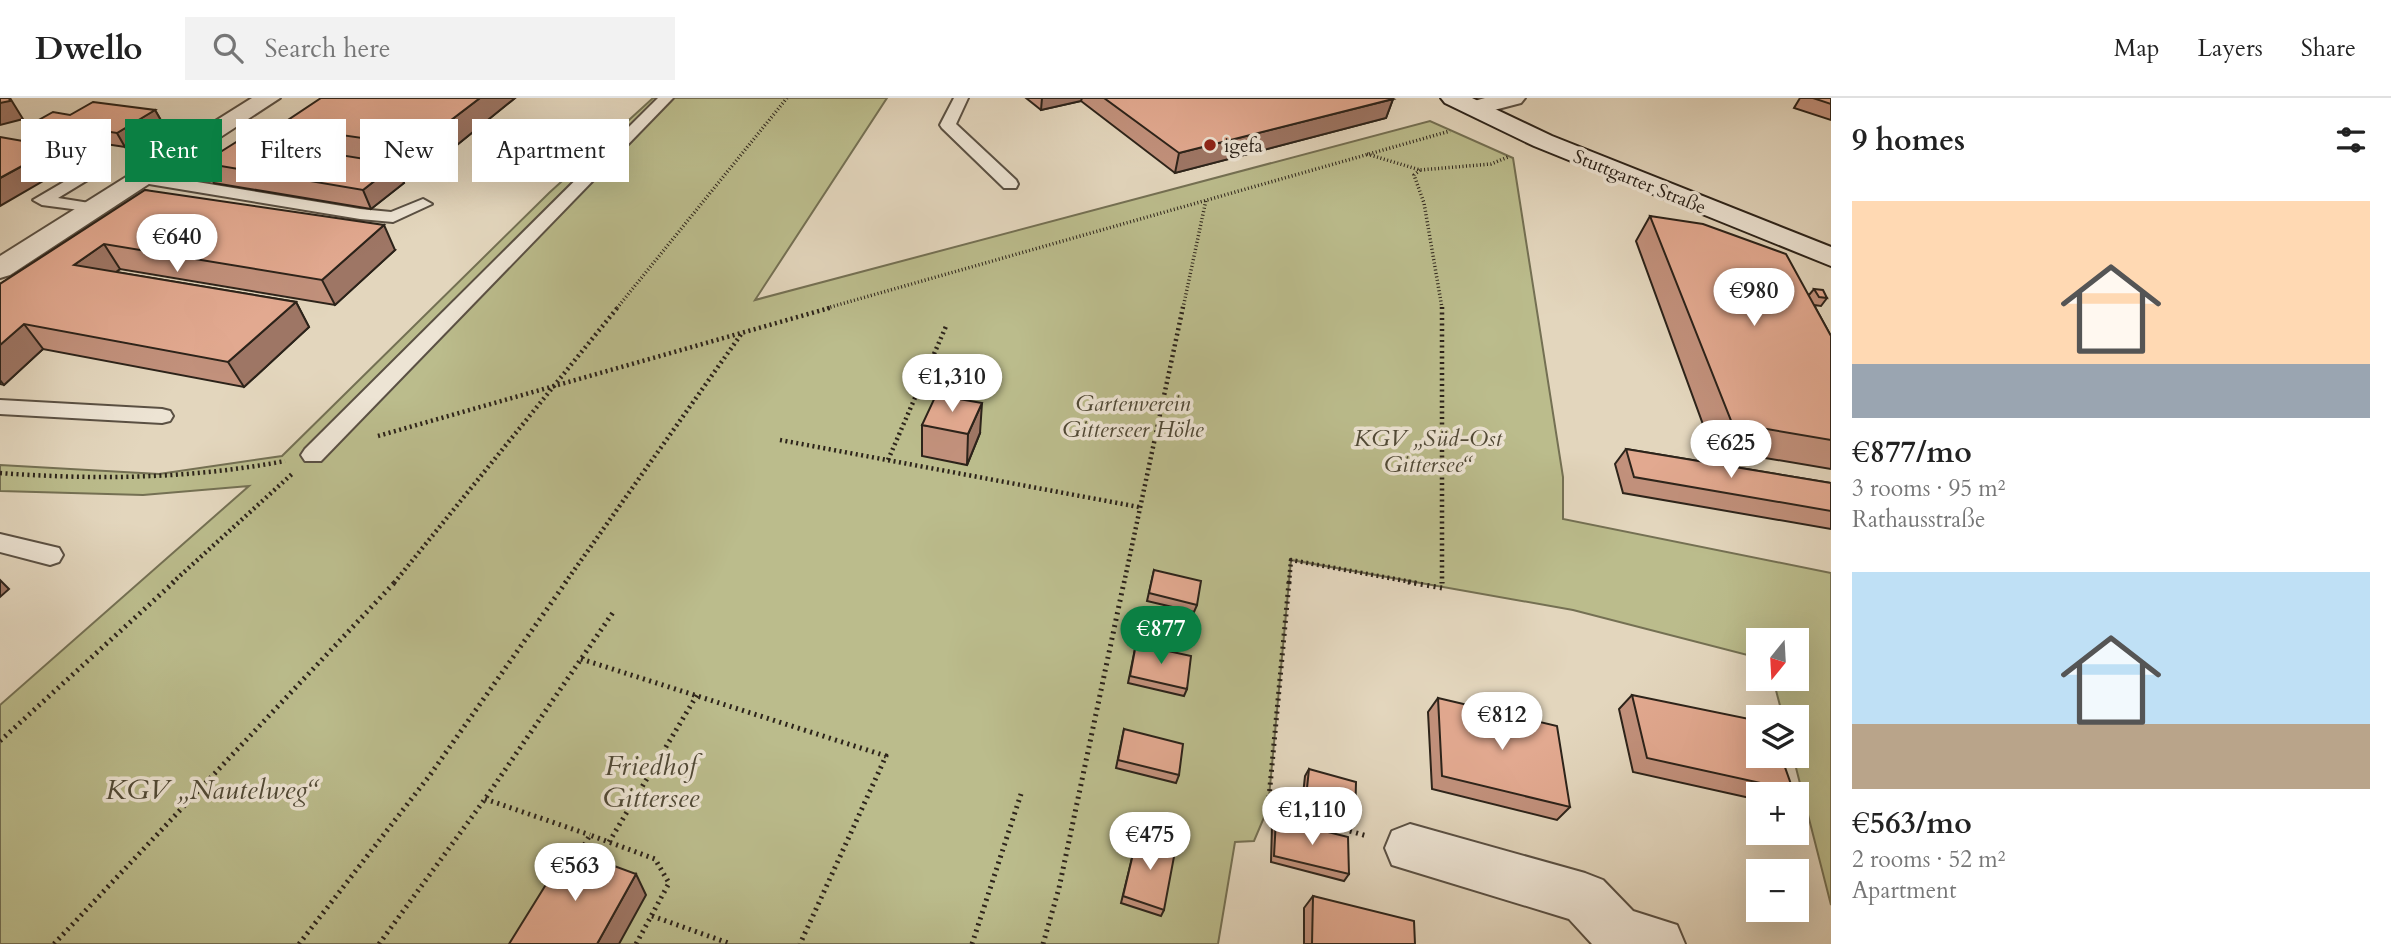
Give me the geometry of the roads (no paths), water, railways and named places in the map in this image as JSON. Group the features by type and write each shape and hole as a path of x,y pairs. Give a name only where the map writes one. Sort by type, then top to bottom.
{"street":[{"path":"222,127 268,98"},
{"path":"1474,108 1513,98"},
{"name":"Stuttgarter Straße","path":"1474,108 1543,141 1831,257"},
{"path":"0,269 137,182"},
{"path":"1410,848 1584,898 1618,933 1658,944"}],"lane":[{"path":"313,455 666,98"},
{"path":"961,98 948,125 1010,184"},
{"path":"72,182 42,200 96,209"},
{"path":"167,182 393,217 423,204"},
{"path":"0,407 162,416"},
{"path":"0,543 50,555"}],"place":[{"name":"igefa","path":"1210,145"}],"park label":[{"name":"Gartenverein Gitterseer Höhe","path":"1133,416"},
{"name":"KGV „Süd-Ost Gittersee“","path":"1428,451"},
{"name":"Friedhof Gittersee","path":"651,781"},
{"name":"KGV „Nautelweg“","path":"212,789"}]}
